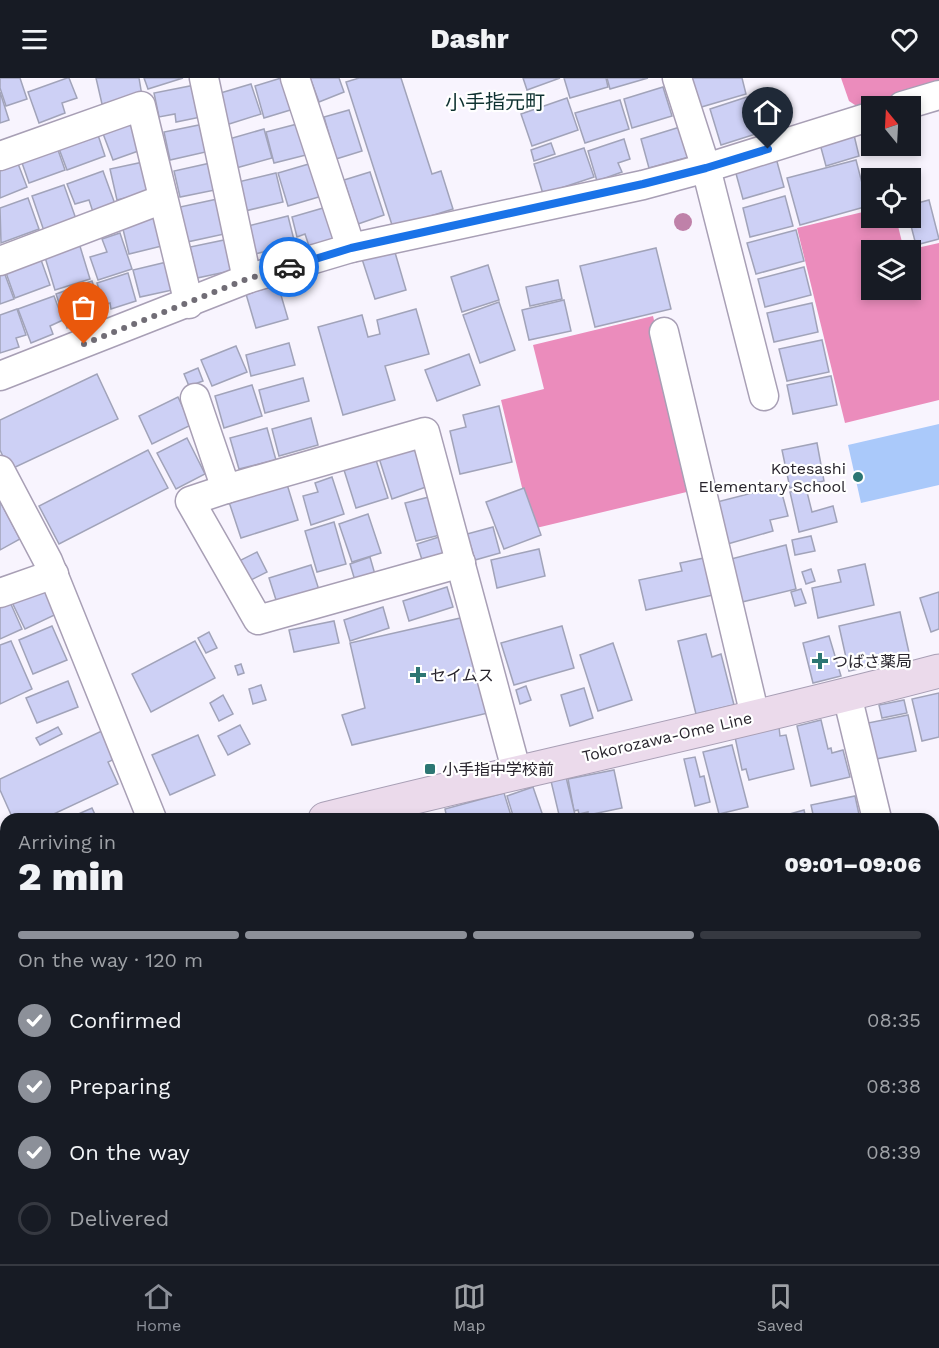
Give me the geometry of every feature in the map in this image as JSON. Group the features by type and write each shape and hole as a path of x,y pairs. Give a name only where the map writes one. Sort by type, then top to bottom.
{"main road":[{"name":"Tokorozawa-Ome Line","path":"350,813 939,671"}],"street":[{"path":"204,78 247,279"},
{"path":"295,78 351,248"},
{"path":"677,78 706,168 764,396"},
{"path":"921,100 939,95"},
{"path":"0,156 141,106 189,304"},
{"path":"0,376 189,304 247,279 351,248 643,184 706,168 861,119"},
{"path":"0,261 163,199"},
{"path":"664,332 755,716"},
{"path":"195,398 226,489"},
{"path":"461,563 258,620 190,501 425,432 461,563 517,773"},
{"path":"0,470 54,574 150,813"},
{"path":"0,593 54,574"},
{"path":"847,695 876,813"}],"shaded area":[{"path":"841,78 939,78 939,84 897,96 861,96 861,106 858,107 849,101"},
{"path":"861,212 861,228 898,228 902,240 861,240 861,300 921,300 921,247 939,243 939,400 845,423 797,228"},
{"path":"653,316 695,490 532,529 501,400 544,389 533,345"}],"water":[{"path":"939,424 939,485 861,503 848,445"}],"building":[{"path":"0,78 20,78 27,99 6,106 0,88"},
{"path":"67,78 77,98 62,103 65,113 39,123 28,92"},
{"path":"96,78 139,78 142,96 102,104"},
{"path":"144,78 183,78 148,89"},
{"path":"281,78 297,108 264,118 255,86"},
{"path":"310,78 339,78 344,92 319,102"},
{"path":"359,78 401,78 432,174 441,171 453,209 393,228 346,82"},
{"path":"523,78 560,78 527,90"},
{"path":"564,78 606,78 608,87 570,98"},
{"path":"607,78 648,78 610,89"},
{"path":"742,78 746,94 698,108 689,79"},
{"path":"251,84 261,114 226,125 217,94"},
{"path":"195,85 201,117 176,122 175,114 159,117 154,93"},
{"path":"663,87 672,116 632,128 624,99"},
{"path":"0,92 9,120 0,123"},
{"path":"750,96 762,132 721,145 710,109"},
{"path":"567,98 578,130 532,146 521,114"},
{"path":"620,100 629,129 585,143 575,113"},
{"path":"349,110 362,151 336,159 324,117"},
{"path":"133,120 144,149 113,160 102,131"},
{"path":"305,122 314,153 274,163 266,132"},
{"path":"204,124 210,151 170,160 164,132"},
{"path":"680,127 689,157 649,168 641,139"},
{"path":"264,129 272,158 236,168 229,139"},
{"path":"97,132 105,156 67,170 58,146"},
{"path":"854,135 859,156 826,166 820,144"},
{"path":"624,139 630,159 618,163 622,172 597,181 588,151"},
{"path":"551,143 555,154 534,161 531,150"},
{"path":"57,147 65,170 29,183 21,160"},
{"path":"584,148 594,177 543,194 534,164"},
{"path":"776,158 784,187 743,199 735,170"},
{"path":"856,160 861,179 861,208 800,225 787,178"},
{"path":"17,161 27,187 0,198 0,168"},
{"path":"148,161 154,191 117,200 110,169"},
{"path":"319,161 329,194 288,206 278,173"},
{"path":"215,162 220,189 180,197 174,171"},
{"path":"103,171 115,204 93,212 89,200 75,204 67,184"},
{"path":"370,172 384,215 358,224 344,180"},
{"path":"276,173 283,202 245,211 238,182"},
{"path":"64,185 76,219 44,231 32,196"},
{"path":"785,196 793,226 750,237 743,208"},
{"path":"28,198 39,229 1,243 0,208"},
{"path":"222,198 229,233 187,242 180,207"},
{"path":"929,200 939,239 921,244 921,240 915,240 912,228 921,228 921,202"},
{"path":"330,206 339,237 309,246 305,234 297,237 292,217"},
{"path":"159,216 166,245 129,254 122,225"},
{"path":"288,216 295,244 255,254 248,226"},
{"path":"796,230 804,261 756,274 747,243"},
{"path":"120,233 132,269 98,280 90,257 107,252 102,239"},
{"path":"229,239 235,270 197,278 190,247"},
{"path":"79,243 90,279 55,290 44,254"},
{"path":"656,248 671,309 595,327 580,266"},
{"path":"394,249 406,290 375,299 362,259"},
{"path":"40,257 50,285 15,298 5,270"},
{"path":"171,261 177,289 140,297 133,270"},
{"path":"488,265 499,300 462,312 451,277"},
{"path":"804,267 811,295 765,307 758,279"},
{"path":"4,272 14,299 0,304 0,274"},
{"path":"128,273 136,301 111,309 110,303 104,305 97,283"},
{"path":"558,280 562,299 530,306 526,287"},
{"path":"92,281 101,308 88,313 90,320 67,328 56,294"},
{"path":"278,285 288,319 256,328 246,294"},
{"path":"54,296 63,320 50,326 53,334 31,343 18,309"},
{"path":"564,300 571,331 529,340 522,310"},
{"path":"499,302 515,350 480,363 463,315"},
{"path":"812,303 818,332 774,342 767,313"},
{"path":"17,309 26,335 16,338 19,347 0,353 0,315"},
{"path":"416,309 429,354 385,366 395,400 343,415 318,327 362,315 368,337 380,334 377,320"},
{"path":"822,340 829,372 787,381 779,349"},
{"path":"289,343 295,365 251,376 246,355"},
{"path":"236,346 247,372 212,386 201,360"},
{"path":"469,354 480,385 437,401 425,370"},
{"path":"198,368 203,381 189,386 184,374"},
{"path":"97,374 118,419 9,470 0,450 0,420"},
{"path":"831,376 837,405 793,414 787,385"},
{"path":"303,378 309,401 265,413 259,390"},
{"path":"252,385 262,416 224,428 215,396"},
{"path":"178,397 191,425 152,444 139,416"},
{"path":"499,406 512,462 460,474 450,431 466,427 463,415"},
{"path":"311,418 318,445 279,456 272,429"},
{"path":"267,428 276,460 239,469 230,438"},
{"path":"187,438 205,474 176,489 157,453"},
{"path":"817,443 824,481 790,488 782,450"},
{"path":"414,447 426,487 392,499 379,458"},
{"path":"148,450 168,488 59,544 39,506"},
{"path":"376,460 388,498 356,508 344,470"},
{"path":"332,477 344,514 311,525 303,496 318,492 315,483"},
{"path":"286,481 298,520 241,538 228,499"},
{"path":"780,486 788,516 770,520 773,531 724,545 713,503"},
{"path":"524,488 541,535 504,549 486,502"},
{"path":"806,488 812,512 833,506 837,522 799,532 790,492"},
{"path":"433,496 444,534 416,541 405,503"},
{"path":"0,501 20,539 0,550"},
{"path":"368,514 381,553 352,562 339,524"},
{"path":"334,522 346,564 317,572 305,531"},
{"path":"493,527 500,553 475,560 467,534"},
{"path":"442,536 447,554 423,563 417,544"},
{"path":"811,536 815,551 795,555 792,540"},
{"path":"786,545 796,589 742,602 731,559"},
{"path":"539,549 545,576 497,588 491,560"},
{"path":"257,552 267,572 245,583 235,563"},
{"path":"370,557 376,578 356,584 350,564"},
{"path":"704,558 713,595 646,610 639,580 682,571 680,563"},
{"path":"865,564 874,605 818,618 812,588 841,582 838,570"},
{"path":"311,565 319,590 277,603 269,578"},
{"path":"811,569 815,581 806,584 802,572"},
{"path":"48,578 63,611 25,629 9,596"},
{"path":"447,587 453,607 409,621 403,601"},
{"path":"801,589 806,603 795,606 791,592"},
{"path":"939,592 939,629 931,632 920,598"},
{"path":"10,602 22,629 0,639 0,606"},
{"path":"383,607 389,628 350,641 344,620"},
{"path":"900,612 910,657 849,671 839,626"},
{"name":"セイムス","path":"465,617 488,713 352,745 342,715 365,708 350,643"},
{"path":"334,621 339,643 294,652 289,630"},
{"path":"52,626 67,660 33,674 19,640"},
{"path":"562,626 574,668 514,685 501,643"},
{"path":"209,632 217,648 206,653 198,638"},
{"path":"706,634 712,657 721,654 734,705 696,714 678,641"},
{"path":"829,636 841,676 813,683 803,643"},
{"path":"11,641 32,689 0,704 0,645"},
{"path":"195,641 215,678 151,712 132,674"},
{"path":"613,643 632,700 598,711 580,655"},
{"path":"241,664 244,673 238,675 235,666"},
{"path":"68,681 78,707 37,723 26,698"},
{"path":"261,685 266,700 253,704 249,689"},
{"path":"526,686 531,700 520,704 516,690"},
{"path":"584,688 593,718 570,726 561,695"},
{"path":"939,693 939,737 922,741 912,699"},
{"path":"223,695 233,714 219,721 210,703"},
{"path":"904,700 907,713 882,718 879,705"},
{"path":"908,715 916,751 876,759 868,723"},
{"path":"821,720 828,749 831,748 832,753 843,750 850,777 811,786 797,726"},
{"path":"240,725 250,744 228,755 218,736"},
{"path":"58,727 62,734 40,745 36,738"},
{"path":"779,727 780,736 786,735 794,769 749,780 746,769 742,770 735,737"},
{"path":"106,729 119,757 108,762 118,784 56,813 10,813 0,790 0,779"},
{"path":"198,735 215,775 170,795 152,755"},
{"path":"732,745 748,807 719,813 703,752"},
{"path":"695,757 700,777 704,776 710,802 695,806 684,759"},
{"path":"614,770 622,808 598,813 574,811 568,779"},
{"path":"566,777 575,813 559,813 551,781"},
{"path":"533,787 542,813 512,813 507,796"},
{"path":"504,793 510,813 446,813 445,809"},
{"path":"855,796 859,813 813,813 811,805"},
{"path":"92,808 94,813 81,813"}],"way so far":[{"path":"84,344 247,279 289,267"}],"place":[{"name":"Kotesashi Elementary School","path":"858,477"},
{"name":"つばさ薬局","path":"820,661"},
{"name":"セイムス","path":"418,675"},
{"name":"小手指中学校前","path":"430,769"}],"district":[{"name":"小手指元町","path":"495,102"}],"route":[{"path":"289,267 351,248 643,184 768,149"}]}
